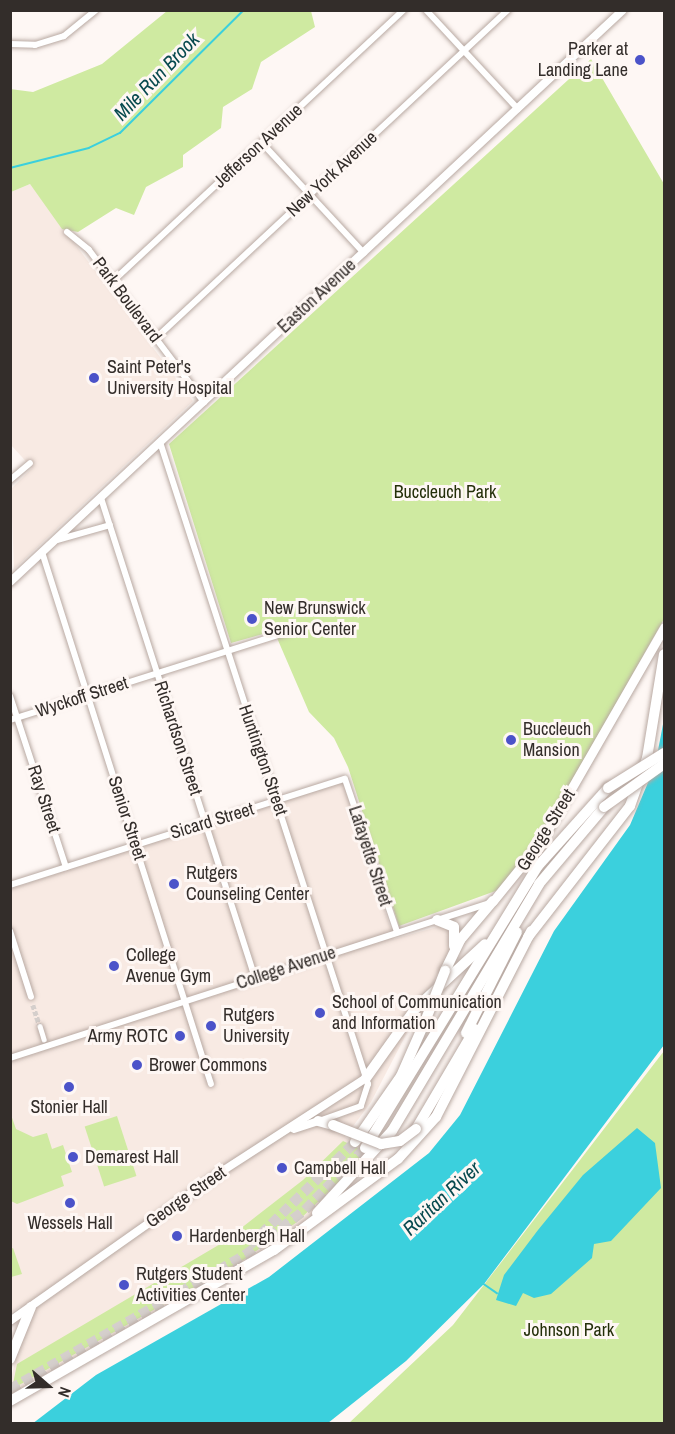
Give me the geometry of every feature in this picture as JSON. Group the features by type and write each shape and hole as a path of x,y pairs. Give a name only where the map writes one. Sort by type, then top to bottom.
{"highway":[{"path":"318,1121 381,1144 400,1141 416,1129 531,931 630,806 648,758 664,654"},
{"path":"437,920 454,927 452,953 401,1076 360,1145 558,838 608,788 664,753"},
{"path":"274,1250 346,1185 392,1131 517,917 562,853 604,807 664,764"},
{"path":"442,1085 562,853"},
{"path":"452,953 493,902"},
{"path":"366,1078 416,1008 504,920"},
{"path":"10,1401 274,1250 398,1159 426,1130 531,931"},
{"path":"11,1356 31,1307"}],"main road":[{"name":"George Street","path":"493,902 540,843 664,627"}],"street":[{"path":"10,44 35,45 63,36 96,10"},
{"name":"Jefferson Avenue","path":"113,281 404,10"},
{"path":"426,10 518,110"},
{"name":"New York Avenue","path":"156,338 508,10"},
{"name":"Easton Avenue","path":"10,582 623,10"},
{"path":"262,142 364,253"},
{"name":"Park Boulevard","path":"67,232 76,236 113,281 204,402"},
{"name":"Huntington Street","path":"160,442 366,1078"},
{"path":"10,480 30,463"},
{"name":"Richardson Street","path":"101,498 255,978"},
{"path":"54,541 110,525"},
{"name":"Senior Street","path":"42,552 212,1084"},
{"name":"Wyckoff Street","path":"14,719 291,631"},
{"name":"Ray Street","path":"10,696 14,719 66,867"},
{"name":"Sicard Street","path":"10,885 345,779"},
{"name":"Lafayette Street","path":"345,779 397,932"},
{"name":"College Avenue","path":"10,1058 493,902"},
{"path":"12,935 33,1005"},
{"path":"40,1026 44,1039"},
{"path":"282,1135 362,1106 369,1089 366,1078"},
{"name":"George Street","path":"10,1322 366,1078"}],"shaded area":[{"name":"Saint Peter's University Hospital","path":"30,184 193,401 14,569 11,489 32,468 11,445 11,192"},
{"name":"Rutgers University","path":"341,777 394,939 448,924 453,931 450,950 371,1102 345,1137 375,1152 311,1219 251,1262 11,1401 11,1378 25,1323 20,1306 11,1313 11,889"}],"green space":[{"path":"167,11 311,11 315,27 261,62 252,89 223,107 221,128 183,155 183,167 146,187 134,215 116,208 78,232 62,229 30,184 11,192 10,89 33,92 102,64"},
{"name":"Buccleuch Park","path":"591,59 664,184 664,619 536,844 501,889 399,926 348,767 334,738 309,712 274,631 231,643 169,444"},
{"name":"Johnson Park","path":"664,1051 664,1423 348,1424 453,1325"},
{"path":"10,1112 16,1129 33,1137 47,1133 52,1149 63,1145 72,1172 61,1176 64,1186 17,1204 11,1201"},
{"path":"117,1116 136,1176 104,1186 85,1127"},
{"path":"343,1141 369,1153 297,1222 245,1259 12,1389 17,1364 222,1243 303,1180"},
{"path":"13,1248 22,1274 11,1277 11,1249"}],"water":[{"name":"Raritan River","path":"664,719 664,1045 484,1284 406,1361 328,1423 32,1424 96,1375 269,1277 429,1153 460,1115 554,931 630,825 655,766"},
{"path":"637,1128 655,1143 661,1188 611,1241 594,1244 592,1258 551,1294 534,1298 523,1293 516,1306 496,1300 504,1275 583,1175"}],"waterway":[{"name":"Mile Run Brook","path":"10,168 89,148 120,133 244,10"},
{"path":"484,1284 497,1293"}],"tunnel":[{"path":"33,1005 40,1026"},
{"path":"250,1245 355,1142"},
{"path":"10,1389 245,1255 305,1210 365,1148"}],"place":[{"name":"Parker at Landing Lane","path":"640,60"},
{"name":"Saint Peter's University Hospital","path":"94,378"},
{"name":"New Brunswick Senior Center","path":"252,619"},
{"name":"Buccleuch Mansion","path":"511,740"},
{"name":"Rutgers Counseling Center","path":"174,884"},
{"name":"College Avenue Gym","path":"114,966"},
{"name":"School of Communication and Information","path":"320,1013"},
{"name":"Rutgers University","path":"211,1026"},
{"name":"Army ROTC","path":"180,1036"},
{"name":"Brower Commons","path":"137,1065"},
{"name":"Stonier Hall","path":"69,1087"},
{"name":"Demarest Hall","path":"73,1157"},
{"name":"Campbell Hall","path":"282,1168"},
{"name":"Wessels Hall","path":"70,1203"},
{"name":"Hardenbergh Hall","path":"177,1236"},
{"name":"Rutgers Student Activities Center","path":"124,1285"}]}
